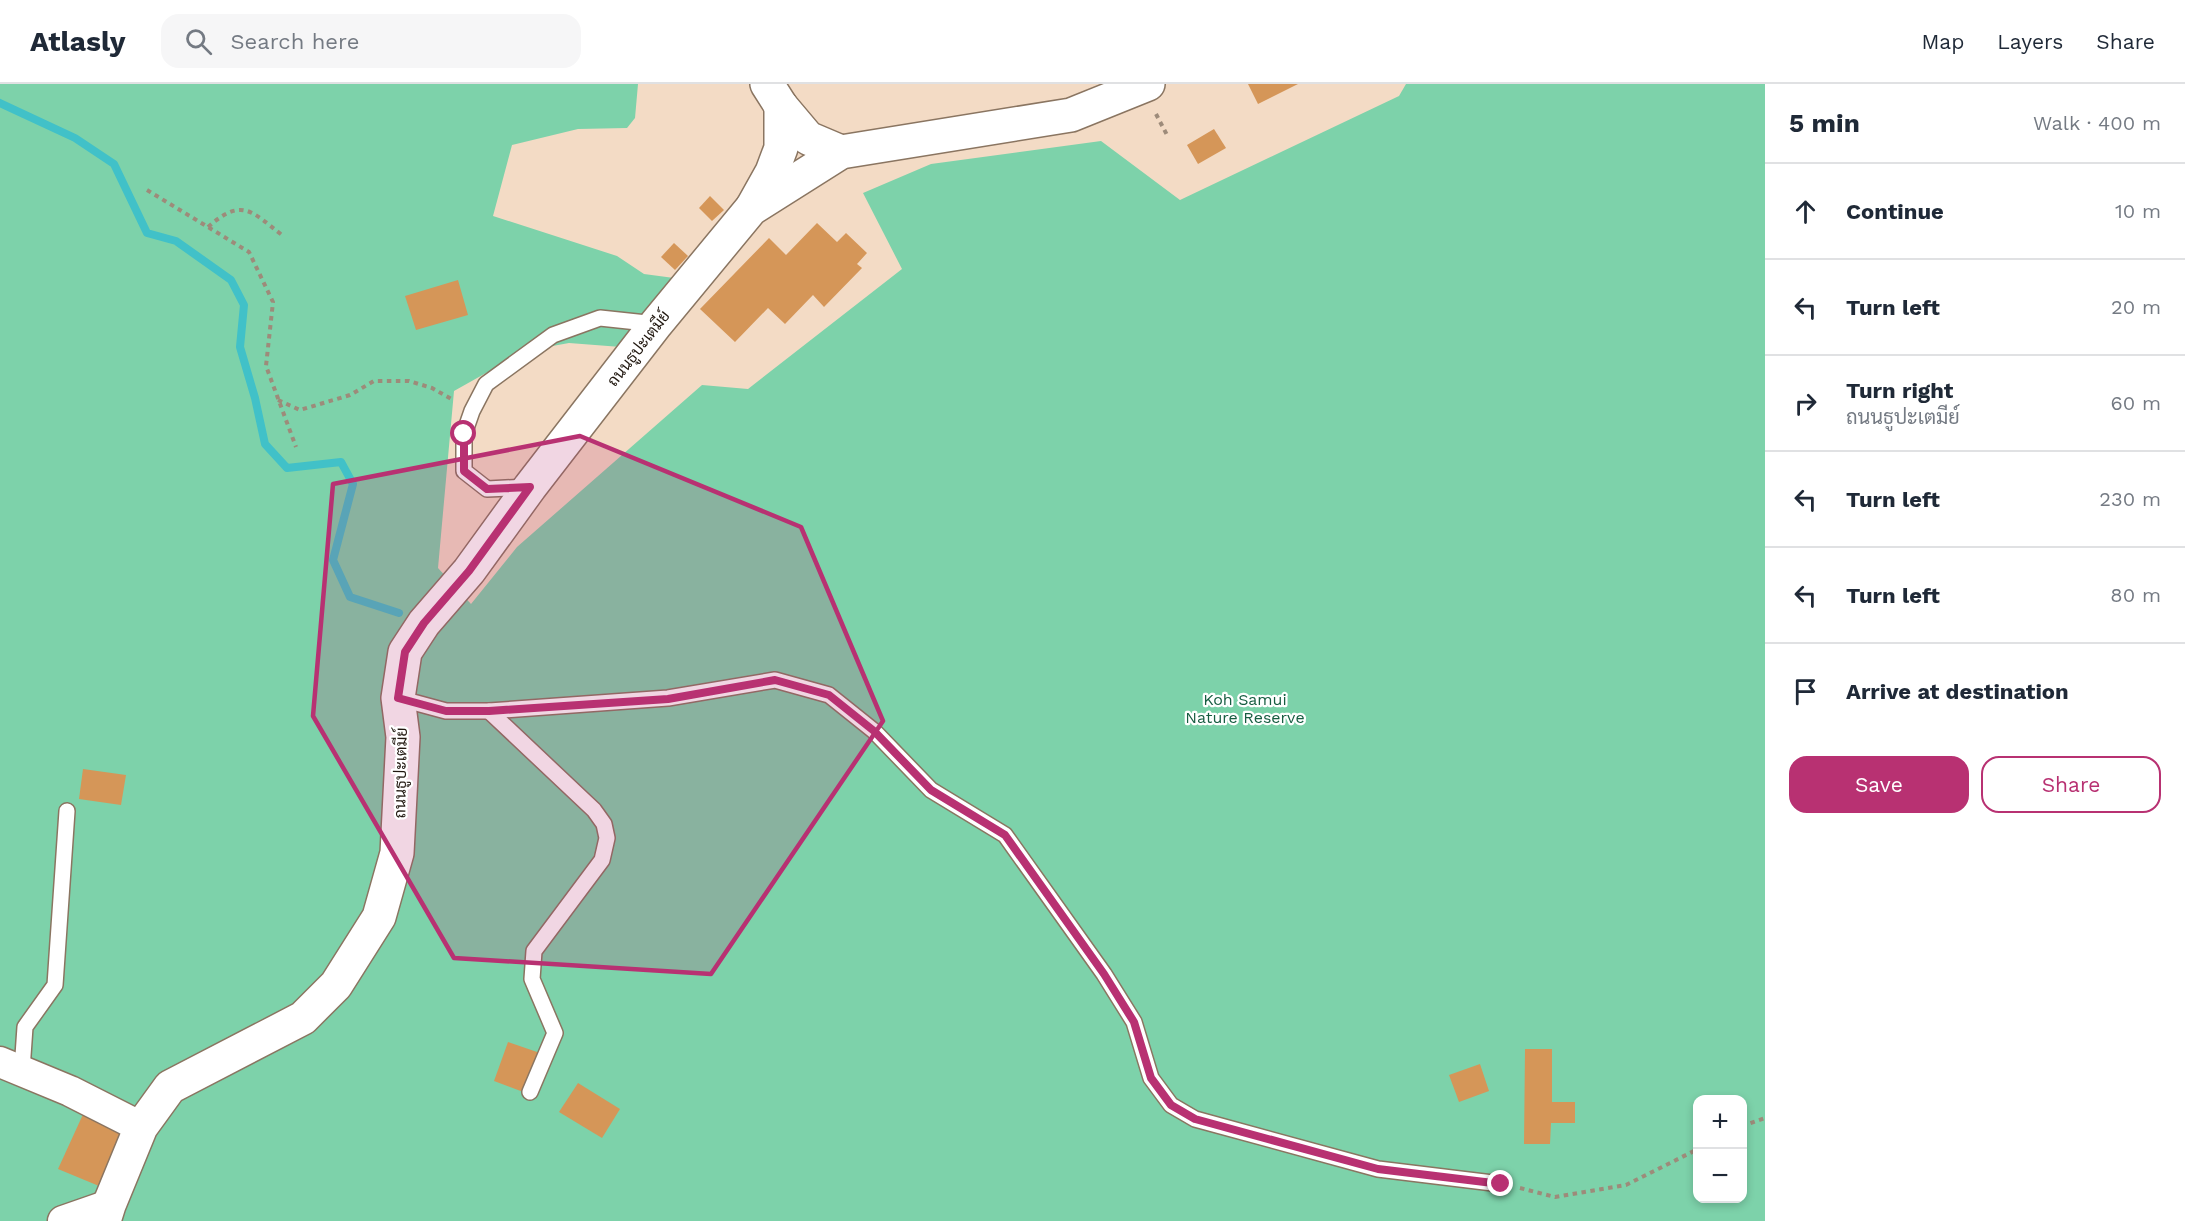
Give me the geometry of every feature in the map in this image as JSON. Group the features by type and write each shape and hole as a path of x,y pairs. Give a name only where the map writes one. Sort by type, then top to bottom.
{"street":[{"name":"ถนนธูปะเตมีย์","path":"106,1213 141,1127 170,1087 303,1018 336,985 380,917 397,853 403,737 398,698 405,652 424,623 469,571 530,487 656,324 751,209 841,152 1071,115 1148,84"},
{"path":"774,95 808,138 841,152"},
{"path":"751,209 772,172 781,148 774,95"},
{"path":"11,1066 70,1091 141,1127"},
{"path":"63,1221 106,1213"}],"lane":[{"path":"530,487 487,489 464,471 464,434 472,411 486,384 553,335 600,318 656,324"},
{"path":"398,698 446,711 489,711 668,699 775,680 829,695 874,731 931,790 1005,835 1104,974 1134,1022 1151,1078 1171,1105 1195,1119 1378,1169 1501,1184"},
{"path":"489,711 594,810 604,824 608,838 602,860 534,951 532,979 555,1032 530,1092"},
{"path":"11,1066 25,1027 55,985 68,811"}],"path":[{"path":"147,190 249,252 273,302 266,366 296,447"},
{"path":"208,227 224,213 242,209 257,216 282,235"},
{"path":"278,400 300,410 350,395 374,381 409,381 432,388"},
{"path":"1747,1125 1765,1118"},
{"path":"1501,1184 1555,1197 1626,1185 1693,1152"}],"highlighted area":[{"path":"580,436 801,527 883,721 711,974 454,958 313,716 333,484"}],"green space":[{"name":"Koh Samui Nature Reserve","path":"0,84 638,84 635,118 627,128 578,129 512,145 493,216 617,256 644,274 674,278 634,348 569,343 525,351 454,391 438,568 471,604 517,547 702,385 748,389 902,269 863,193 931,164 1101,141 1180,200 1399,96 1406,84 1765,84 1765,1221 0,1221"}],"building":[{"path":"1248,84 1298,84 1258,104"},
{"path":"1214,129 1226,148 1198,164 1187,145"},
{"path":"710,196 724,210 712,221 699,208"},
{"path":"817,223 837,242 846,233 867,253 857,264 862,268 824,307 813,295 785,324 768,308 735,342 700,309 769,238 786,255"},
{"path":"674,243 688,256 675,270 661,257"},
{"path":"458,280 468,315 416,330 405,296"},
{"path":"83,769 126,775 121,805 79,799"},
{"path":"508,1042 540,1053 526,1093 494,1081"},
{"path":"1525,1049 1552,1049 1552,1102 1575,1102 1575,1123 1551,1123 1550,1144 1524,1144"},
{"path":"1480,1064 1489,1091 1459,1102 1449,1075"},
{"path":"578,1083 620,1109 602,1138 559,1112"},
{"path":"85,1110 125,1127 99,1186 58,1169"}],"waterway":[{"path":"0,103 75,138 114,164 147,233 176,241 231,280 244,305 240,347 265,444 287,468 341,462 353,484 333,560 350,597 399,613"}],"route":[{"path":"464,434 464,471 487,489 530,487 469,571 424,623 405,652 398,698 446,711 489,711 668,699 775,680 829,695 874,731 931,790 1005,835 1104,974 1134,1022 1151,1078 1171,1105 1195,1119 1378,1169 1501,1184"}]}
